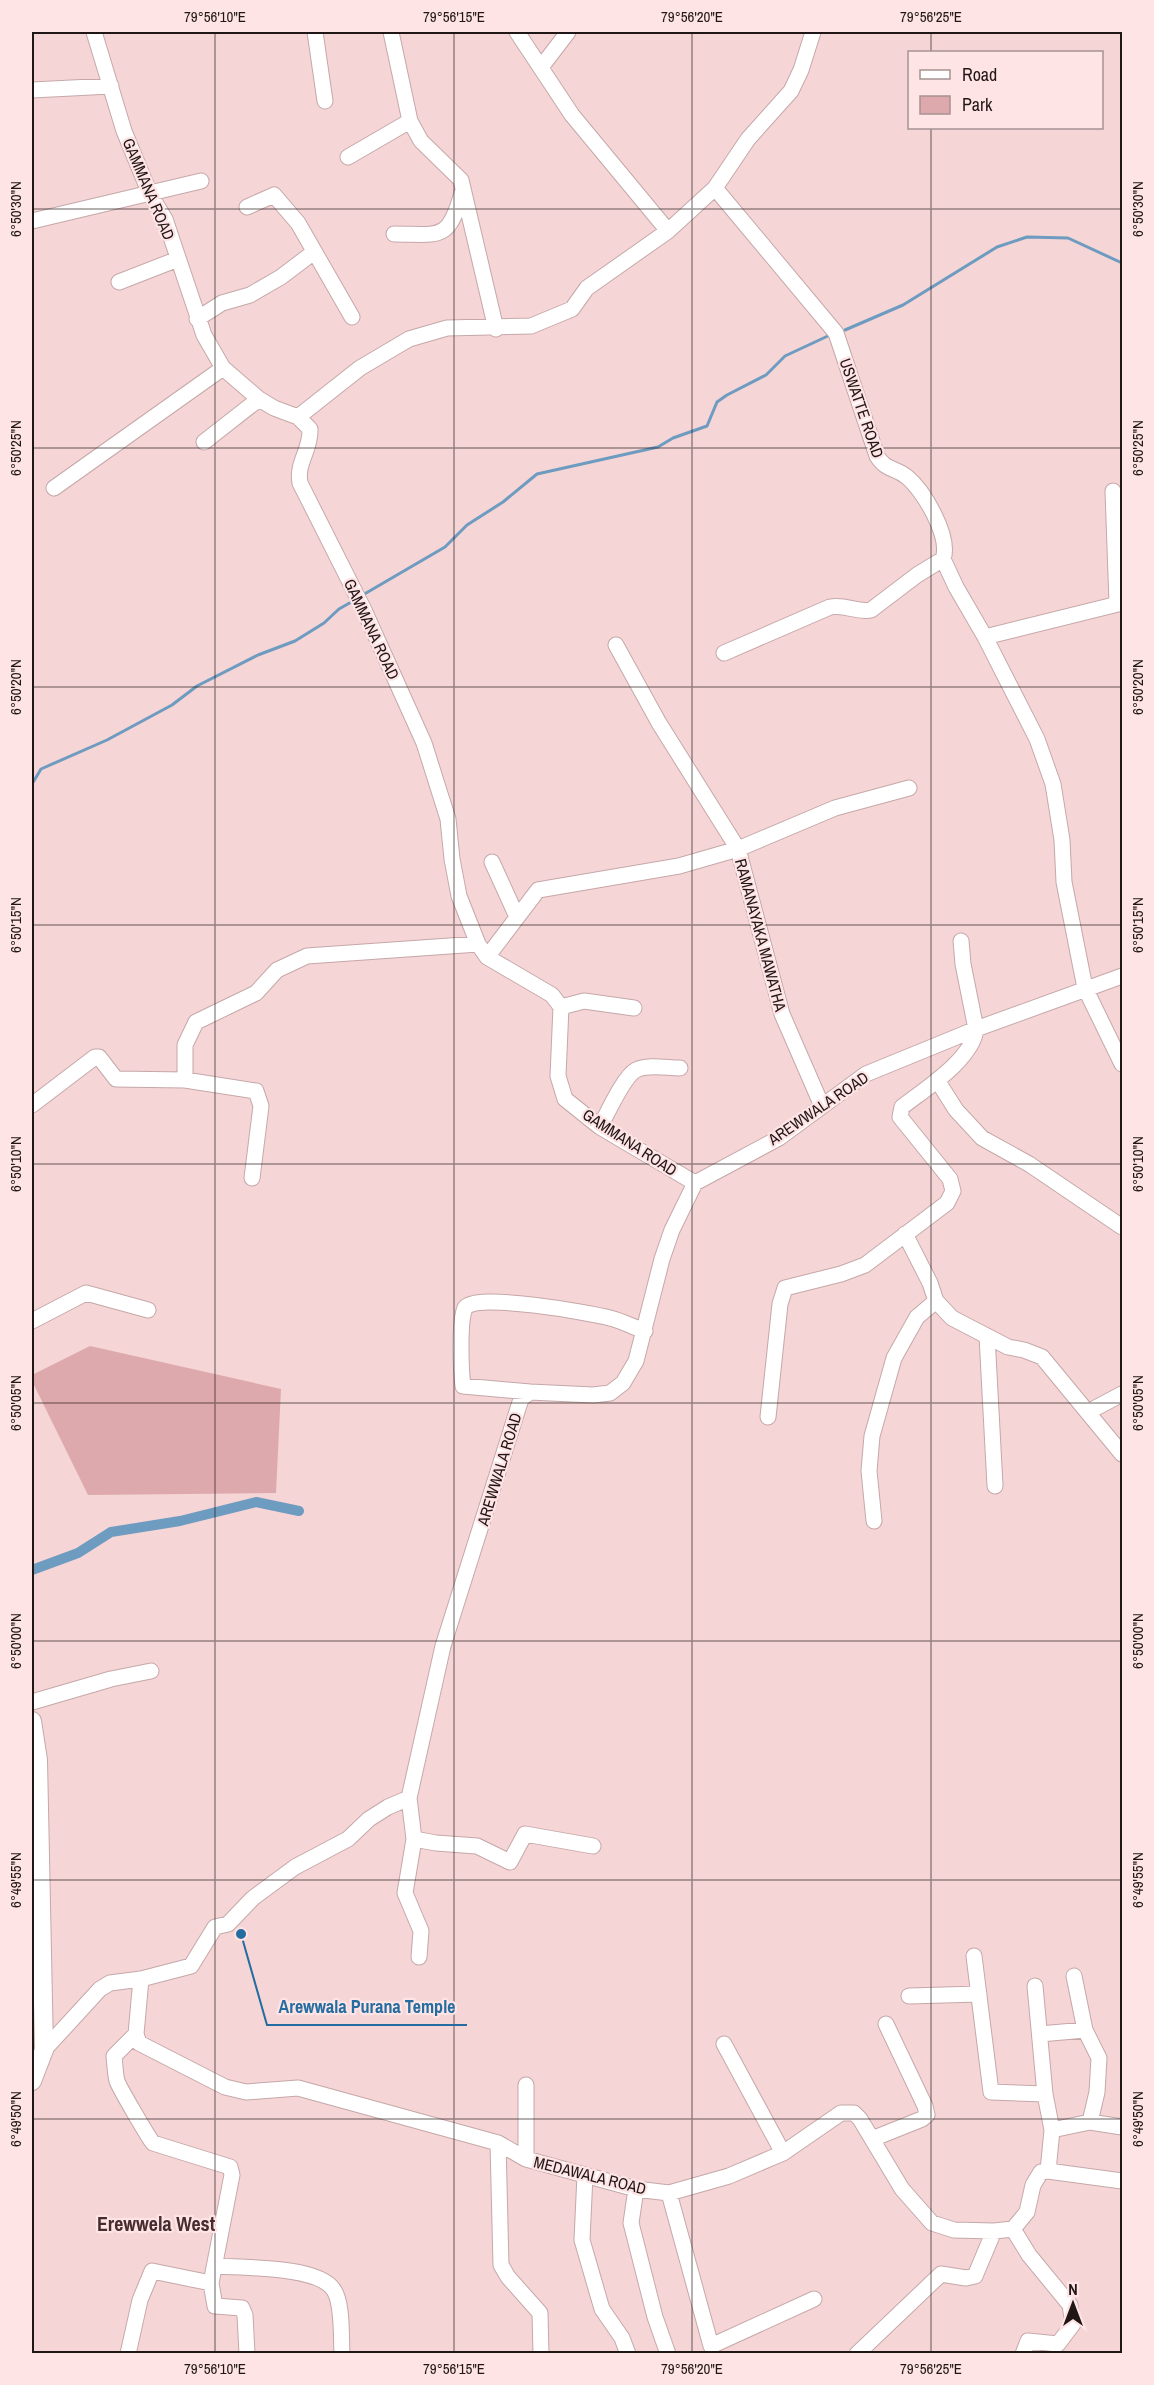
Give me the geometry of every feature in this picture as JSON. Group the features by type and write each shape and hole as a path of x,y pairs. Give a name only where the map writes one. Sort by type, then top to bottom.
{"main road":[{"path":"32,1721 38,1760 44,2050 32,2081"}],"street":[{"name":"GAMMANA ROAD","path":"94,32 124,131 150,194 165,219 197,319 223,368 259,399 274,408 298,417 310,429 309,448 298,473 300,483 358,598 424,743 448,819 459,896 478,944 487,957 552,995 561,1007 558,1076 565,1099 600,1127 694,1183"},
{"path":"315,32 325,101"},
{"path":"391,32 410,121 421,141 461,180 496,329"},
{"path":"517,32 542,66 572,115 668,231"},
{"path":"542,66 568,32"},
{"path":"298,417 360,368 409,339 447,328 496,329 531,326 572,309 587,288 668,231 715,188 748,139 791,91 801,70 813,32"},
{"path":"32,90 111,86"},
{"path":"348,157 410,121"},
{"path":"32,221 201,182"},
{"name":"USWATTE ROAD","path":"715,188 836,333 877,456 882,465 905,475 920,491 944,536 946,552 943,559 956,588 986,638 1037,739 1053,784 1062,840 1064,882 1085,988 1122,1064"},
{"path":"394,234 444,232 454,218 463,190"},
{"path":"247,207 274,195 298,223 352,317"},
{"path":"197,319 222,303 250,295 281,277 314,252"},
{"path":"119,282 178,260"},
{"path":"54,488 223,368"},
{"path":"204,442 259,399"},
{"path":"986,638 1120,603 1113,491"},
{"path":"724,653 830,607 847,606 865,612 871,610 917,575 943,559"},
{"name":"RAMANAYAKA MAWATHA","path":"616,645 659,723 738,849 782,1014 822,1106"},
{"path":"487,957 538,890 679,866 738,849 835,808 909,788"},
{"path":"492,862 517,917"},
{"path":"768,1417 780,1304 785,1288 841,1274 865,1264 947,1203 953,1191 950,1179 900,1117 902,1107 967,1052 975,1039 976,1029 963,964 961,941"},
{"path":"185,1080 185,1045 196,1022 256,993 277,970 307,956 478,944"},
{"name":"AREWWALA ROAD","path":"419,1957 421,1931 405,1893 414,1839 409,1798 443,1646 521,1399 530,1392 593,1395 610,1393 623,1383 632,1369 645,1331 662,1259 672,1230 694,1183 779,1138 866,1074 976,1029 1122,976"},
{"path":"561,1007 584,1001 634,1008"},
{"path":"32,1105 95,1057 99,1057 116,1079 185,1080 256,1091 261,1106 252,1178"},
{"path":"600,1127 635,1070 647,1067 680,1068"},
{"path":"936,1080 956,1110 982,1138 1029,1164 1122,1227"},
{"path":"905,1234 930,1283 936,1301 952,1318 1008,1347 1042,1357 1122,1454"},
{"path":"32,1321 86,1293 148,1310"},
{"path":"874,1521 869,1471 872,1436 894,1358 917,1317 936,1301"},
{"path":"530,1392 463,1386 461,1334 465,1308 469,1304 480,1302 541,1306 611,1318 645,1331"},
{"path":"987,1336 995,1486"},
{"path":"1088,1412 1122,1394"},
{"path":"32,1702 111,1679 151,1671"},
{"path":"44,2050 100,1989 110,1983 141,1979 191,1966 215,1927 228,1924 253,1898 295,1868 348,1839 369,1819 388,1807 409,1798"},
{"path":"414,1839 477,1846 510,1862 525,1834 593,1846"},
{"path":"974,1956 992,2092 1045,2094"},
{"path":"1074,1976 1085,2030 1099,2058 1097,2092 1090,2122"},
{"path":"141,1979 136,2034 114,2056 117,2082 141,2121 144,2134 153,2143 230,2167 231,2175 216,2266 211,2283 215,2306 242,2308 245,2315 247,2354"},
{"path":"1035,1986 1045,2094 1052,2130 1048,2171"},
{"path":"909,1996 979,1994"},
{"path":"872,2139 927,2115 925,2106 886,2024"},
{"path":"1040,2034 1085,2030"},
{"name":"MEDAWALA ROAD","path":"136,2034 139,2043 225,2086 246,2092 298,2088 498,2143 526,2159 636,2189 669,2193 729,2176 783,2153 841,2113 854,2113 902,2189 932,2223 954,2230 1013,2229"},
{"path":"724,2044 783,2153"},
{"path":"526,2085 526,2159"},
{"path":"1052,2130 1090,2122 1122,2127"},
{"path":"498,2143 501,2265 508,2277 540,2313 541,2354"},
{"path":"1023,2354 1028,2341 1058,2344 1072,2324 1070,2306 1029,2255 1013,2229 1027,2212 1033,2185 1041,2172 1048,2171 1122,2181"},
{"path":"585,2175 582,2240 602,2308 622,2338 628,2354"},
{"path":"636,2189 631,2223 655,2317 668,2354"},
{"path":"669,2193 711,2346 814,2300"},
{"path":"857,2354 941,2274 966,2278 975,2276 994,2231"},
{"path":"216,2266 299,2272 326,2283 334,2289 338,2302 342,2354"},
{"path":"128,2354 141,2300 152,2271 211,2283"}],"green space":[{"path":"90,1346 281,1389 276,1493 88,1495 32,1381 32,1375"}],"waterway":[{"path":"845,330 903,305 997,247 1027,237 1068,238 1122,263"},
{"path":"361,596 445,547 467,525 503,502 537,474 658,447 673,438 707,426 717,402 766,375 785,356 830,335"},
{"path":"32,784 41,769 107,740 172,705 197,686 258,655 295,641 353,601"},
{"path":"32,1570 78,1553 111,1532 180,1521 256,1502 299,1511"}],"place":[{"name":"Arewwala Purana Temple","path":"241,1934"}],"district":[{"name":"Erewwela West","path":"156,2223"}]}
